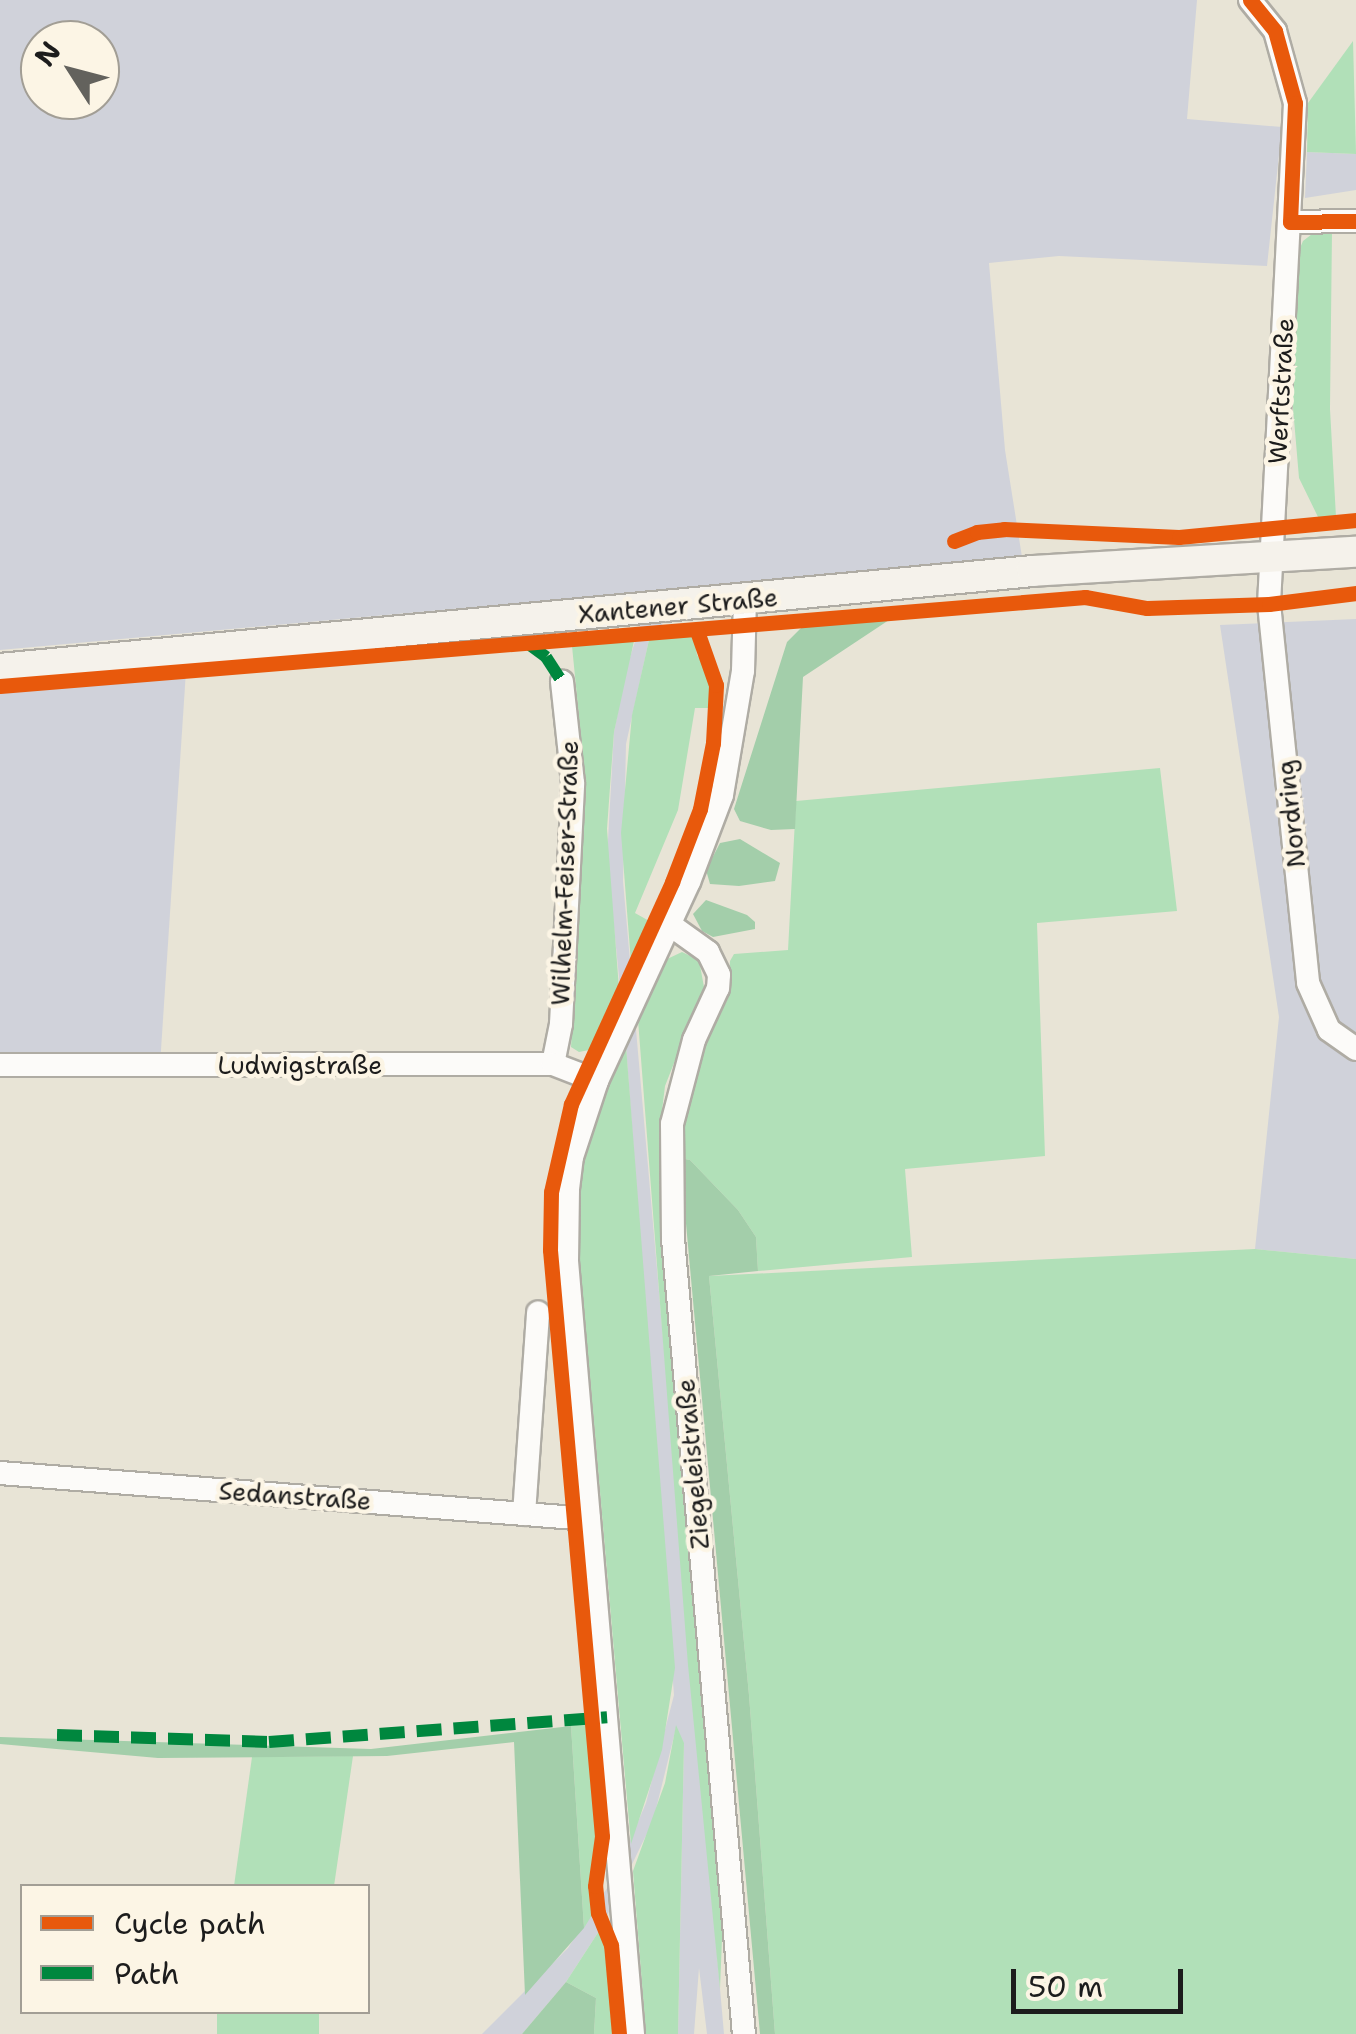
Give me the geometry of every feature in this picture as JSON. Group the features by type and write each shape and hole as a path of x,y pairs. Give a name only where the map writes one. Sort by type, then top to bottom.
{"main road":[{"name":"Xantener Straße","path":"0,669 1032,571 1272,560 1356,552"}],"street":[{"name":"Werftstraße","path":"1250,0 1275,31 1296,103 1272,560"},
{"path":"1290,222 1356,221"},
{"name":"Nordring","path":"1272,560 1269,604 1308,983 1329,1030 1356,1049"},
{"path":"634,2034 566,1225 572,1157 596,1081 705,842 731,758 744,661 745,600"},
{"name":"Wilhelm-Feiser-Straße","path":"554,1064 560,1024 572,783 570,731 562,682"},
{"name":"Ziegeleistraße","path":"670,924 708,952 719,974 718,988 694,1040 680,1087 672,1124 671,1190 744,2034"},
{"name":"Ludwigstraße","path":"0,1065 554,1064 596,1081"},
{"path":"524,1514 538,1312"},
{"name":"Sedanstraße","path":"0,1473 589,1519"}],"shaded area":[{"path":"0,0 1197,0 1187,119 1282,127 1267,266 1059,256 989,263 1005,450 1022,557 675,588 657,639 649,640 626,744 623,881 724,2034 707,2034 699,1968 694,2034 678,2034 684,1744 676,1728 653,1821 601,1928 566,1982 522,2034 482,2034 568,1948 615,1876 646,1803 674,1695 626,1046 607,858 614,732 626,670 651,591 0,650"},
{"path":"1307,152 1356,154 1356,190 1305,198"},
{"path":"1356,619 1356,1259 1255,1249 1279,1017 1220,625"},
{"path":"186,671 160,1065 0,1065 0,686"}],"green space":[{"path":"1353,41 1356,154 1307,152 1308,103"},
{"path":"1316,231 1332,231 1330,409 1336,517 1319,519 1299,478 1292,396 1298,253 1303,241"},
{"path":"889,620 803,677 795,829 771,830 740,821 734,809 787,642 802,627"},
{"path":"694,636 697,655 707,670 712,708 695,708 678,810 635,913 651,922 631,963 621,833 632,715 649,640"},
{"path":"634,641 614,732 607,829 619,989 589,1050 579,1052 571,1047 586,788 572,646"},
{"path":"1160,768 1177,911 1037,923 1045,1156 905,1169 912,1257 758,1271 756,1237 738,1210 690,1160 680,1158 680,1139 699,1056 728,998 730,961 734,954 788,950 796,801"},
{"path":"740,839 780,863 775,881 739,886 710,884 706,870 720,843"},
{"path":"706,900 747,915 755,922 755,929 713,937 702,931 693,914"},
{"path":"682,952 699,960 704,987 665,1086 660,1127 661,1242 718,1792 724,1889 720,1989 688,1665 638,1020 665,960"},
{"path":"626,1046 675,1668 662,1750 631,1844 576,1219 581,1164 594,1119"},
{"path":"680,1158 690,1160 738,1210 756,1237 758,1271 709,1276 749,1695 775,2034 760,2034"},
{"path":"1255,1249 1356,1259 1356,2034 775,2034 749,1695 709,1276"},
{"path":"587,1723 598,1847 589,1881 592,1915 584,1928 571,1726"},
{"path":"676,1725 684,1743 678,2034 646,2034 633,1871 665,1783"},
{"path":"571,1726 584,1928 525,1995 514,1742 387,1756 158,1758 0,1744 0,1737 371,1749"},
{"path":"353,1756 334,1884 234,1884 252,1757"},
{"path":"601,1928 613,2034 594,2034 596,1998 566,1982"},
{"path":"566,1982 596,1998 594,2034 522,2034"},
{"path":"217,2014 319,2014 319,2034 217,2034"}],"marked path":[{"path":"527,643 546,657 562,682"},
{"path":"57,1735 269,1742 607,1717"}],"cycle path":[{"path":"1250,0 1275,31 1295,103 1290,222 1356,221"},
{"path":"954,541 977,532 1004,529 1179,537 1356,520"},
{"path":"0,686 1085,597 1147,608 1269,604 1356,593"},
{"path":"619,2034 611,1945 598,1913 595,1886 602,1836 550,1250 551,1192 571,1104 672,882 700,809 713,743 716,685 697,631"}]}
